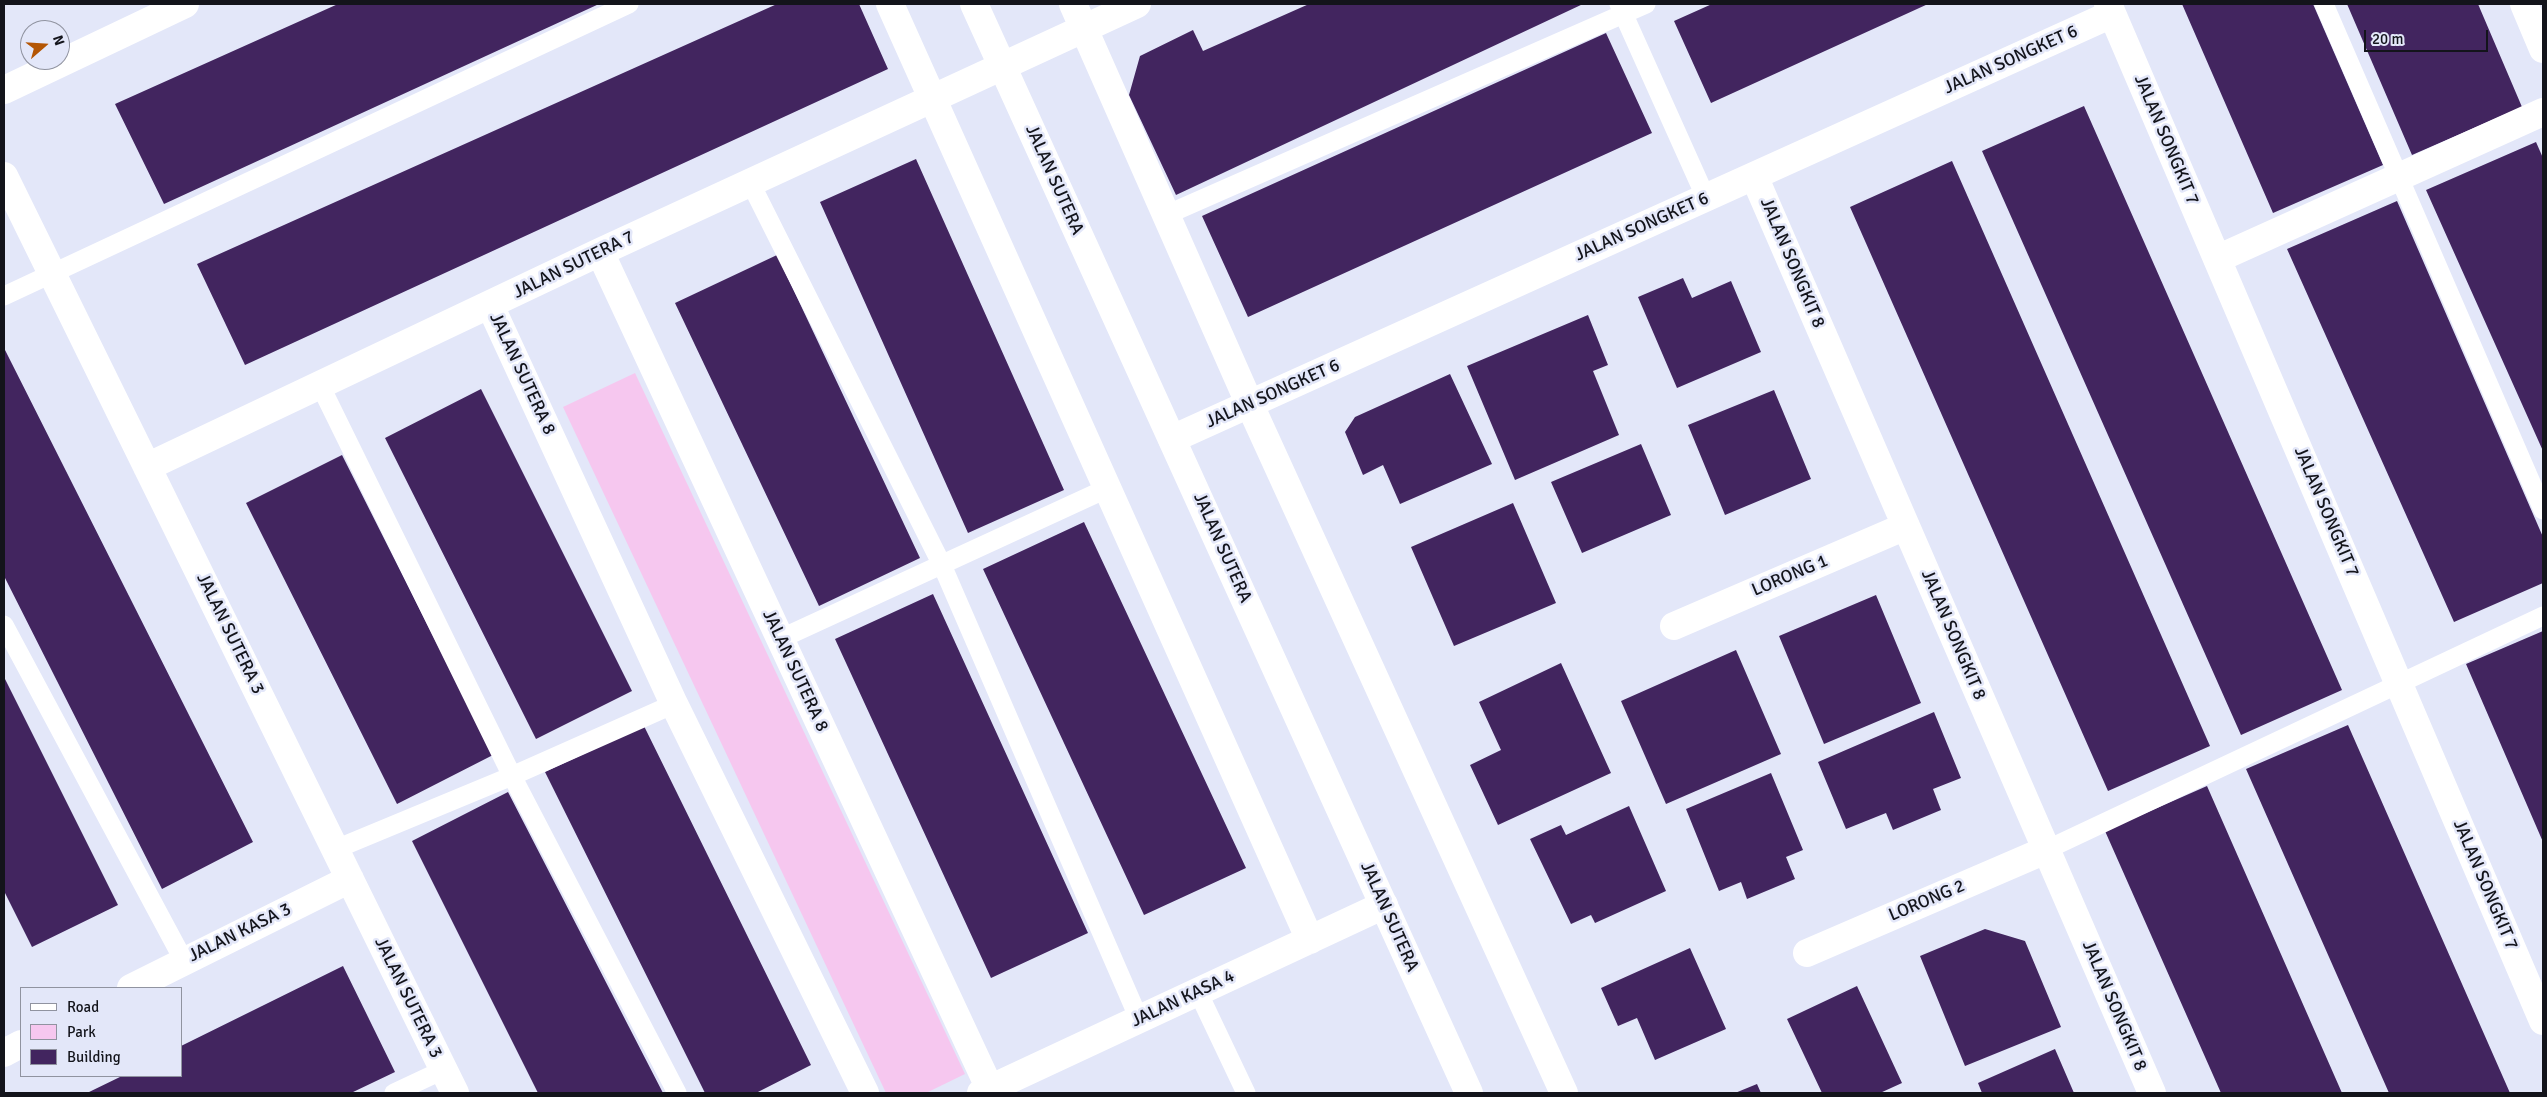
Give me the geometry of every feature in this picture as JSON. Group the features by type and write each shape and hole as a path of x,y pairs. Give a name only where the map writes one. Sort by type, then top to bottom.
{"street":[{"path":"4,90 185,4"},
{"path":"890,4 1310,940"},
{"name":"JALAN SUTERA","path":"974,4 1469,1093"},
{"name":"JALAN SUTERA 7","path":"147,467 600,252 1002,65 1078,16 1136,4"},
{"path":"2524,4 2543,49"},
{"name":"JALAN SONGKET 6","path":"1172,439 1754,176 2110,9"},
{"name":"JALAN SONGKIT 7","path":"2110,9 2543,1021"},
{"path":"1078,16 1250,405 1564,1093"},
{"path":"2217,259 2543,112"},
{"name":"JALAN SUTERA 3","path":"4,176 449,1082"},
{"name":"JALAN SONGKIT 8","path":"1754,176 2152,1093"},
{"name":"JALAN SUTERA 8","path":"600,252 780,639 986,1091"},
{"name":"JALAN SUTERA 8","path":"490,305 674,704 865,1093"},
{"name":"LORONG 1","path":"1674,626 1906,526"},
{"name":"LORONG 2","path":"1807,953 2046,850"},
{"name":"JALAN KASA 3","path":"133,987 350,879"},
{"name":"JALAN KASA 4","path":"986,1091 1384,905"},
{"path":"4,1053 20,1045"}],"lane":[{"path":"4,296 628,4"},
{"path":"1166,215 1622,9 1646,4"},
{"path":"2324,4 2543,510"},
{"path":"1622,9 1706,198"},
{"path":"750,182 942,565 1139,1020"},
{"path":"320,386 512,776 677,1093"},
{"path":"780,639 1108,488"},
{"path":"2046,850 2543,616"},
{"path":"4,625 184,961"},
{"path":"336,849 512,776 674,704"},
{"path":"1198,992 1246,1093"},
{"path":"394,1093 449,1082"}],"green space":[{"path":"635,373 965,1074 926,1093 886,1093 563,407"}],"building":[{"path":"338,4 599,4 164,204 115,104"},
{"path":"777,4 859,4 888,69 245,365 197,264"},
{"path":"1309,4 1583,4 1176,195 1129,95 1140,56 1193,30 1203,51"},
{"path":"1712,4 1928,4 1711,103 1674,21"},
{"path":"2182,4 2313,4 2383,165 2273,213"},
{"path":"2347,4 2478,4 2522,107 2412,155"},
{"path":"1606,33 1652,133 1248,317 1202,216"},
{"path":"2084,106 2342,690 2241,735 1982,151"},
{"path":"2536,142 2543,158 2543,451 2426,190"},
{"path":"916,159 1064,490 968,533 820,202"},
{"path":"1952,161 2210,746 2108,791 1850,207"},
{"path":"2397,201 2543,537 2543,583 2454,622 2287,249"},
{"path":"777,255 920,558 819,606 675,303"},
{"path":"1683,278 1692,298 1731,281 1761,352 1677,388 1638,297"},
{"path":"1588,315 1608,365 1593,371 1619,435 1515,480 1467,366"},
{"path":"4,348 253,842 162,889 4,576"},
{"path":"1450,374 1492,464 1400,504 1383,465 1363,475 1345,432 1355,417"},
{"path":"481,389 632,691 536,739 385,438"},
{"path":"1774,390 1811,479 1725,515 1688,425"},
{"path":"1641,444 1671,515 1582,553 1551,482"},
{"path":"342,455 493,755 397,804 246,503"},
{"path":"1513,503 1556,603 1454,646 1411,547"},
{"path":"1084,522 1246,868 1144,915 983,569"},
{"path":"933,594 1088,933 991,978 835,639"},
{"path":"1876,595 1921,703 1824,744 1779,636"},
{"path":"2543,631 2543,842 2466,664"},
{"path":"1736,650 1781,754 1666,804 1621,701"},
{"path":"1561,663 1611,773 1498,825 1470,765 1501,750 1479,702"},
{"path":"4,677 118,905 32,947 4,891"},
{"path":"1934,712 1961,778 1933,789 1941,810 1893,830 1886,813 1846,829 1818,762"},
{"path":"2348,725 2510,1093 2389,1093 2246,769"},
{"path":"644,726 811,1065 756,1093 705,1093 545,772"},
{"path":"1771,773 1803,850 1786,857 1795,879 1747,899 1741,882 1719,891 1686,809"},
{"path":"2207,786 2342,1093 2221,1093 2105,831"},
{"path":"508,792 663,1093 538,1093 412,841"},
{"path":"1629,806 1666,891 1595,923 1591,915 1571,924 1530,839 1561,825 1566,835"},
{"path":"1985,929 2025,941 2061,1027 1965,1066 1920,956"},
{"path":"1690,948 1726,1029 1655,1060 1637,1018 1618,1026 1601,988"},
{"path":"343,966 395,1072 351,1093 87,1093 120,1077 182,1077 182,1046"},
{"path":"1857,986 1902,1083 1880,1093 1822,1093 1787,1019"},
{"path":"2055,1049 2074,1093 1982,1093 1978,1083"},
{"path":"1757,1084 1761,1093 1735,1093"}]}
